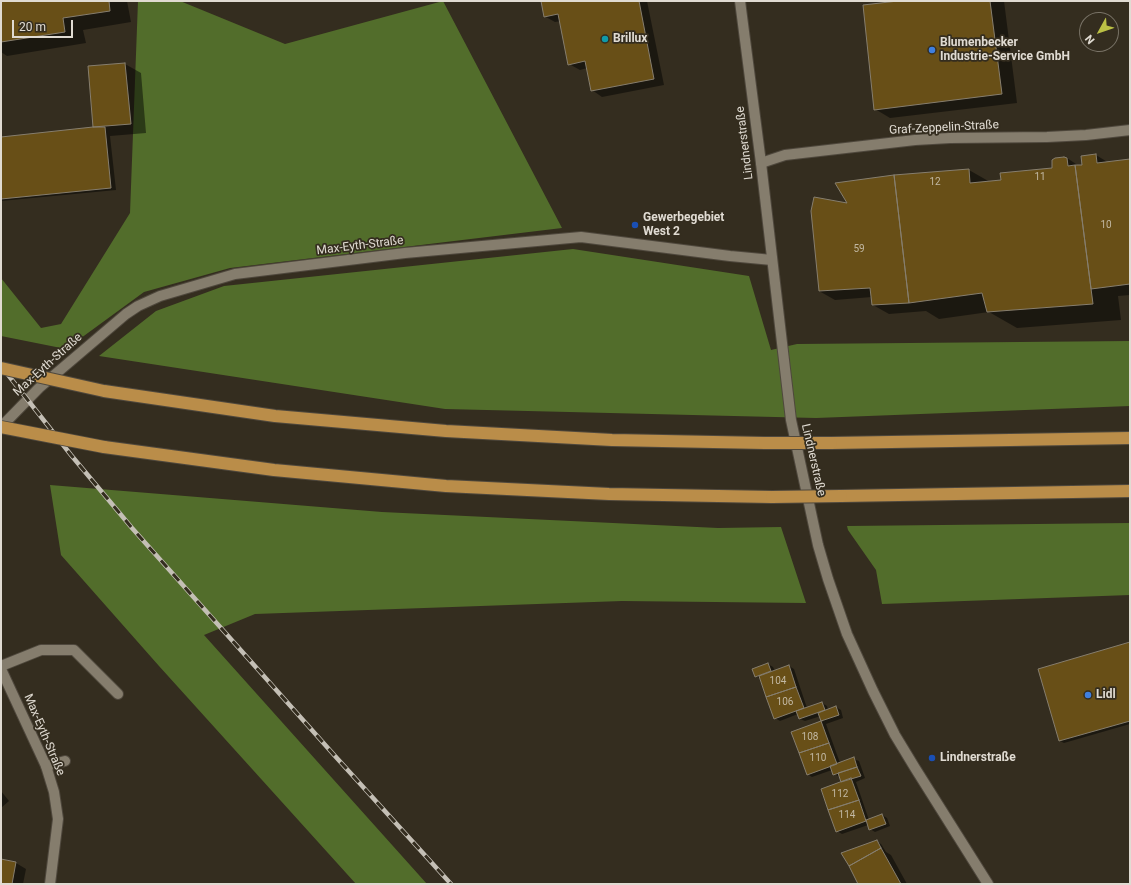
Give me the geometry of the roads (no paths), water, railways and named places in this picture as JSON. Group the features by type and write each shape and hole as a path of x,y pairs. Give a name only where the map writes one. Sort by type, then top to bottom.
{"highway":[{"path":"1,368 104,391 275,416 446,431 612,440 765,443 1130,438"},
{"path":"1,427 104,447 274,470 446,486 610,494 772,497 1130,491"}],"street":[{"name":"Lindnerstraße","path":"740,1 761,163 790,420 818,545 847,634 895,735 944,816 988,884"},
{"name":"Graf-Zeppelin-Straße","path":"761,163 785,155 915,140 950,138 1047,138 1130,130"},
{"name":"Max-Eyth-Straße","path":"1,427 39,388 126,314 138,306 160,296 236,274 406,253 581,237 772,260"},
{"path":"1,666 40,650 74,650 118,694"},
{"name":"Max-Eyth-Straße","path":"1,669 46,766 54,792 58,819 50,884"},
{"path":"46,766 65,761"}],"railway":[{"path":"1,366 71,455 132,528 451,884"}],"place":[{"name":"Brillux","path":"605,39"},
{"name":"Blumenbecker Industrie-Service GmbH","path":"932,50"},
{"name":"Gewerbegebiet West 2","path":"635,225"},
{"name":"Lidl","path":"1088,695"},
{"name":"Lindnerstraße","path":"932,758"}]}
